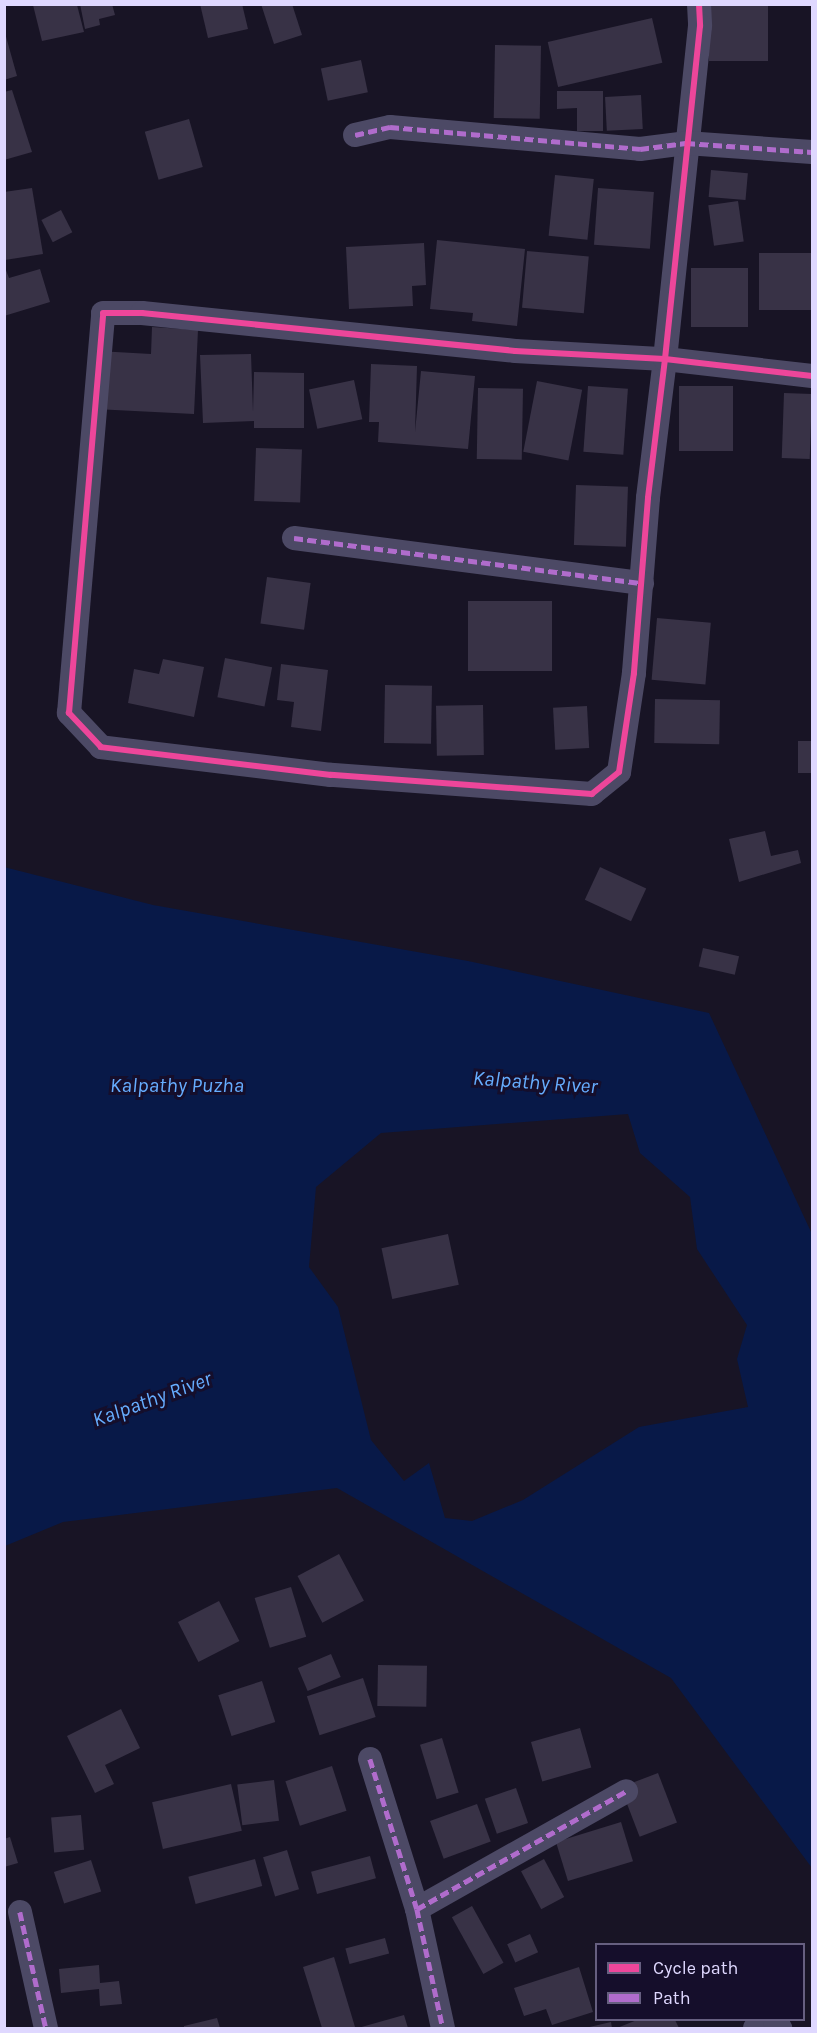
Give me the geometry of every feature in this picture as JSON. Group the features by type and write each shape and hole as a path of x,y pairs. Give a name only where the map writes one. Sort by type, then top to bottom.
{"street":[{"path":"699,4 700,26 686,143 665,359 642,583 634,673 619,772 591,794 331,775 101,747 69,713 103,313 153,314 515,351 665,359 813,376"},
{"path":"356,135 390,127 640,149 686,143 813,152"},
{"path":"294,538 642,583"},
{"path":"370,1758 417,1909 443,2028"},
{"path":"417,1909 626,1791"},
{"path":"20,1912 46,2028"},
{"path":"755,2028 775,2021 780,2028"}],"water":[{"name":"Kalpathy Puzha","path":"4,867 153,905 468,961 709,1013 812,1234 812,1868 671,1678 337,1488 63,1522 5,1546","holes":["628,1114 640,1153 690,1197 697,1249 747,1325 737,1359 748,1407 639,1427 523,1500 472,1521 445,1518 429,1463 404,1481 371,1440 338,1307 309,1267 316,1187 381,1133"]}],"building":[{"path":"80,4 112,4 115,15 99,19 100,25 85,29"},
{"path":"200,4 242,4 248,29 208,38"},
{"path":"261,4 292,4 302,35 274,44"},
{"path":"709,4 768,4 768,61 709,61"},
{"path":"33,5 77,5 84,32 42,41"},
{"path":"652,18 662,63 558,87 548,42"},
{"path":"4,34 17,76 4,80"},
{"path":"495,45 541,46 540,119 494,118"},
{"path":"361,60 368,92 328,101 321,69"},
{"path":"12,90 32,152 4,160 4,92"},
{"path":"557,91 603,91 603,131 577,131 577,108 557,109"},
{"path":"641,95 643,129 607,131 605,97"},
{"path":"189,119 203,167 159,180 145,132"},
{"path":"711,170 748,173 746,200 709,197"},
{"path":"555,175 594,179 587,240 549,236"},
{"path":"32,188 43,254 5,260 4,192"},
{"path":"598,188 654,192 650,249 594,245"},
{"path":"738,201 744,242 714,246 708,205"},
{"path":"61,210 72,232 53,242 41,220"},
{"path":"437,240 525,249 517,326 472,321 473,313 430,309"},
{"path":"424,243 426,285 412,286 413,306 349,309 346,247"},
{"path":"527,251 589,256 584,313 522,308"},
{"path":"759,253 812,253 812,310 759,310"},
{"path":"4,265 9,278 40,269 50,302 4,316"},
{"path":"691,268 748,268 748,327 691,327"},
{"path":"152,327 198,330 194,414 95,409 98,351 151,354"},
{"path":"251,354 253,412 254,372 304,373 304,428 254,428 254,421 203,423 200,355"},
{"path":"371,364 417,366 415,432 421,371 475,376 468,449 378,442 379,422 369,422"},
{"path":"354,380 362,419 317,429 309,390"},
{"path":"537,381 582,390 568,460 523,452"},
{"path":"588,386 628,389 623,455 583,452"},
{"path":"679,386 733,386 733,451 679,451"},
{"path":"478,388 523,389 522,460 477,459"},
{"path":"784,393 812,394 810,459 782,458"},
{"path":"256,448 302,450 300,503 254,501"},
{"path":"576,485 628,487 626,547 574,545"},
{"path":"267,577 311,583 304,630 260,624"},
{"path":"468,601 552,601 552,671 468,671"},
{"path":"657,618 711,623 705,684 652,680"},
{"path":"225,658 272,667 264,706 217,697"},
{"path":"163,659 204,667 194,717 128,703 134,669 159,674"},
{"path":"281,664 328,670 321,731 291,727 294,702 277,700"},
{"path":"385,685 432,686 431,744 384,743"},
{"path":"655,699 720,700 719,744 654,743"},
{"path":"483,705 484,755 437,756 436,706"},
{"path":"587,706 589,748 555,750 553,708"},
{"path":"798,741 812,741 812,773 798,773"},
{"path":"765,831 771,856 798,850 801,863 739,882 729,839"},
{"path":"600,867 646,889 631,921 585,900"},
{"path":"703,948 739,956 735,975 699,967"},
{"path":"448,1234 459,1285 392,1299 381,1248"},
{"path":"339,1554 364,1601 322,1623 298,1576"},
{"path":"291,1587 306,1637 270,1648 255,1598"},
{"path":"219,1601 239,1641 198,1662 178,1622"},
{"path":"331,1654 341,1677 308,1691 298,1668"},
{"path":"378,1665 427,1666 426,1707 377,1706"},
{"path":"363,1678 376,1717 320,1735 307,1696"},
{"path":"262,1681 275,1722 232,1736 218,1695"},
{"path":"121,1709 140,1748 105,1765 114,1784 95,1793 67,1736"},
{"path":"580,1728 591,1767 542,1781 531,1742"},
{"path":"442,1738 459,1793 437,1799 420,1745"},
{"path":"332,1766 347,1811 300,1826 285,1781"},
{"path":"658,1773 677,1822 640,1837 621,1787"},
{"path":"274,1780 279,1821 242,1825 237,1785"},
{"path":"231,1784 242,1831 163,1849 152,1802"},
{"path":"516,1788 528,1823 497,1834 485,1799"},
{"path":"477,1804 491,1842 444,1859 430,1821"},
{"path":"81,1815 84,1850 54,1852 51,1818"},
{"path":"621,1822 633,1861 568,1881 556,1842"},
{"path":"10,1837 18,1863 4,1867 4,1839"},
{"path":"287,1850 299,1889 275,1897 263,1857"},
{"path":"370,1856 376,1878 317,1894 311,1872"},
{"path":"255,1859 262,1886 196,1904 188,1877"},
{"path":"544,1859 564,1897 541,1909 521,1871"},
{"path":"91,1860 101,1891 64,1903 54,1872"},
{"path":"472,1906 504,1963 483,1974 452,1917"},
{"path":"530,1934 538,1952 515,1962 507,1944"},
{"path":"385,1938 389,1953 350,1964 345,1949"},
{"path":"334,1957 355,2027 322,2028 303,1967"},
{"path":"99,1965 100,1983 119,1981 122,2004 100,2006 99,1989 61,1993 59,1969"},
{"path":"579,1967 593,2012 552,2025 546,2009 524,2016 514,1988"},
{"path":"404,2015 408,2028 358,2028"},
{"path":"217,2018 220,2028 184,2028 184,2026"},
{"path":"634,2021 676,2021 679,2028 617,2028"},
{"path":"611,2022 612,2028 585,2028"}],"marked path":[{"path":"355,135 390,127 640,149 686,143 812,152"},
{"path":"294,538 642,583"},
{"path":"370,1759 417,1909 443,2028"},
{"path":"417,1909 626,1791"},
{"path":"20,1912 46,2028"}],"cycle path":[{"path":"699,4 700,26 665,359 648,498 634,673 619,772 592,794 331,775 101,747 69,713 103,313 142,313 515,351 665,359 812,376"}],"water label":[{"name":"Kalpathy River","path":"535,1082"},
{"name":"Kalpathy River","path":"152,1399"}]}
